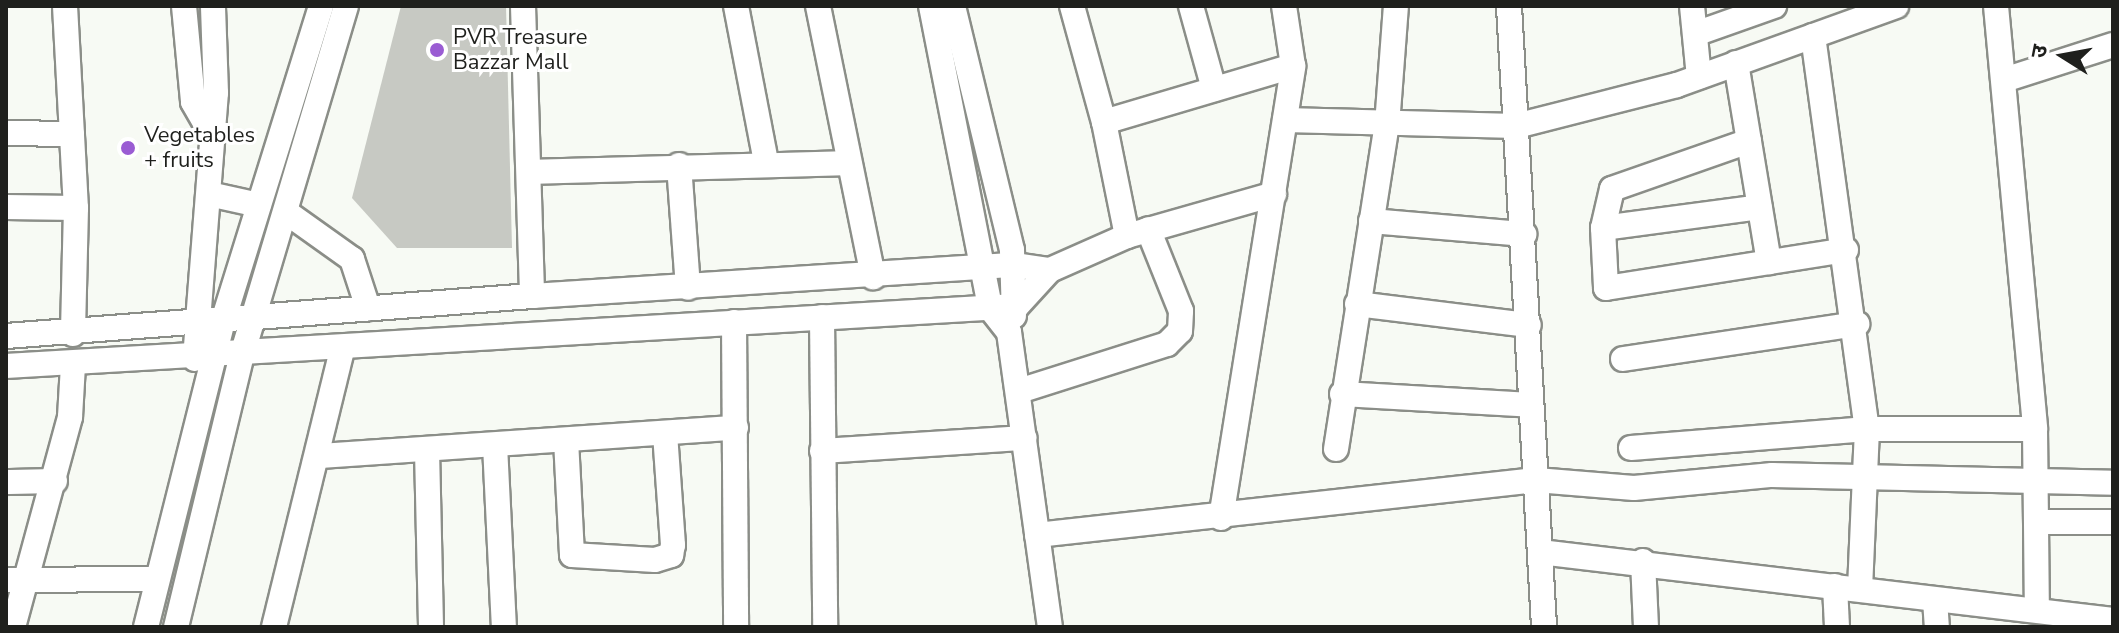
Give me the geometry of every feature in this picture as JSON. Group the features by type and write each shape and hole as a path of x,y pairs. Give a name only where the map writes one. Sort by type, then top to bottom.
{"street":[{"path":"65,6 76,208 73,334"},
{"path":"184,6 193,102 210,132"},
{"path":"212,322 209,194 213,6"},
{"path":"146,627 212,322 259,205 321,6"},
{"path":"176,627 242,355 346,6"},
{"path":"523,6 532,296"},
{"path":"736,6 766,162"},
{"path":"818,6 873,277"},
{"path":"1019,391 1167,344 1180,331 1181,311 1138,232 1072,6"},
{"path":"1191,6 1214,89"},
{"path":"1221,518 1293,66 1284,6"},
{"path":"1336,449 1342,394 1387,125 1396,6"},
{"path":"1509,6 1544,627"},
{"path":"1692,6 1699,77"},
{"path":"1695,34 1774,6"},
{"path":"1285,120 1516,126 1699,77 1896,6"},
{"path":"1996,6 2039,479 2037,610"},
{"path":"948,8 1014,265 1017,306 1009,332 1050,627"},
{"path":"948,8 982,268 990,308 1009,332"},
{"path":"1813,36 1857,324 1867,429 1860,589"},
{"path":"2004,80 2113,45"},
{"path":"1736,63 1769,262"},
{"path":"1104,122 1293,66"},
{"path":"6,133 72,134"},
{"path":"1749,141 1612,189 1603,228 1606,288 1846,250"},
{"path":"530,172 766,162 849,163"},
{"path":"679,165 688,288"},
{"path":"209,194 259,205"},
{"path":"6,366 204,359 343,347 1017,306 1050,270 1138,232 1274,194"},
{"path":"6,207 76,208"},
{"path":"1603,228 1760,207"},
{"path":"286,212 352,259 368,308"},
{"path":"1371,221 1524,234"},
{"path":"6,336 73,334 532,296 873,277 1014,265 1050,270"},
{"path":"1357,304 1529,325"},
{"path":"822,317 825,627"},
{"path":"734,322 736,627"},
{"path":"1623,359 1857,324"},
{"path":"274,627 320,456 343,347"},
{"path":"13,627 16,579 55,481 73,365"},
{"path":"1342,394 1531,405"},
{"path":"320,456 736,428"},
{"path":"1631,448 1867,429 2035,429"},
{"path":"566,440 572,555 655,560 671,555 673,545 665,433"},
{"path":"822,451 1025,438"},
{"path":"495,445 504,627"},
{"path":"427,450 431,627"},
{"path":"1037,535 1221,518 1536,480 1634,488 1772,475 2113,483"},
{"path":"6,482 55,481"},
{"path":"2037,522 2113,522"},
{"path":"1540,552 1643,561 2113,620"},
{"path":"1643,561 1646,627"},
{"path":"16,579 156,579"},
{"path":"1835,586 1837,627"},
{"path":"1935,600 1937,627"}],"building":[{"path":"401,6 506,6 512,248 397,248 352,198"}],"place":[{"name":"PVR Treasure Bazzar Mall","path":"437,50"},
{"name":"Vegetables + fruits","path":"128,148"}]}
